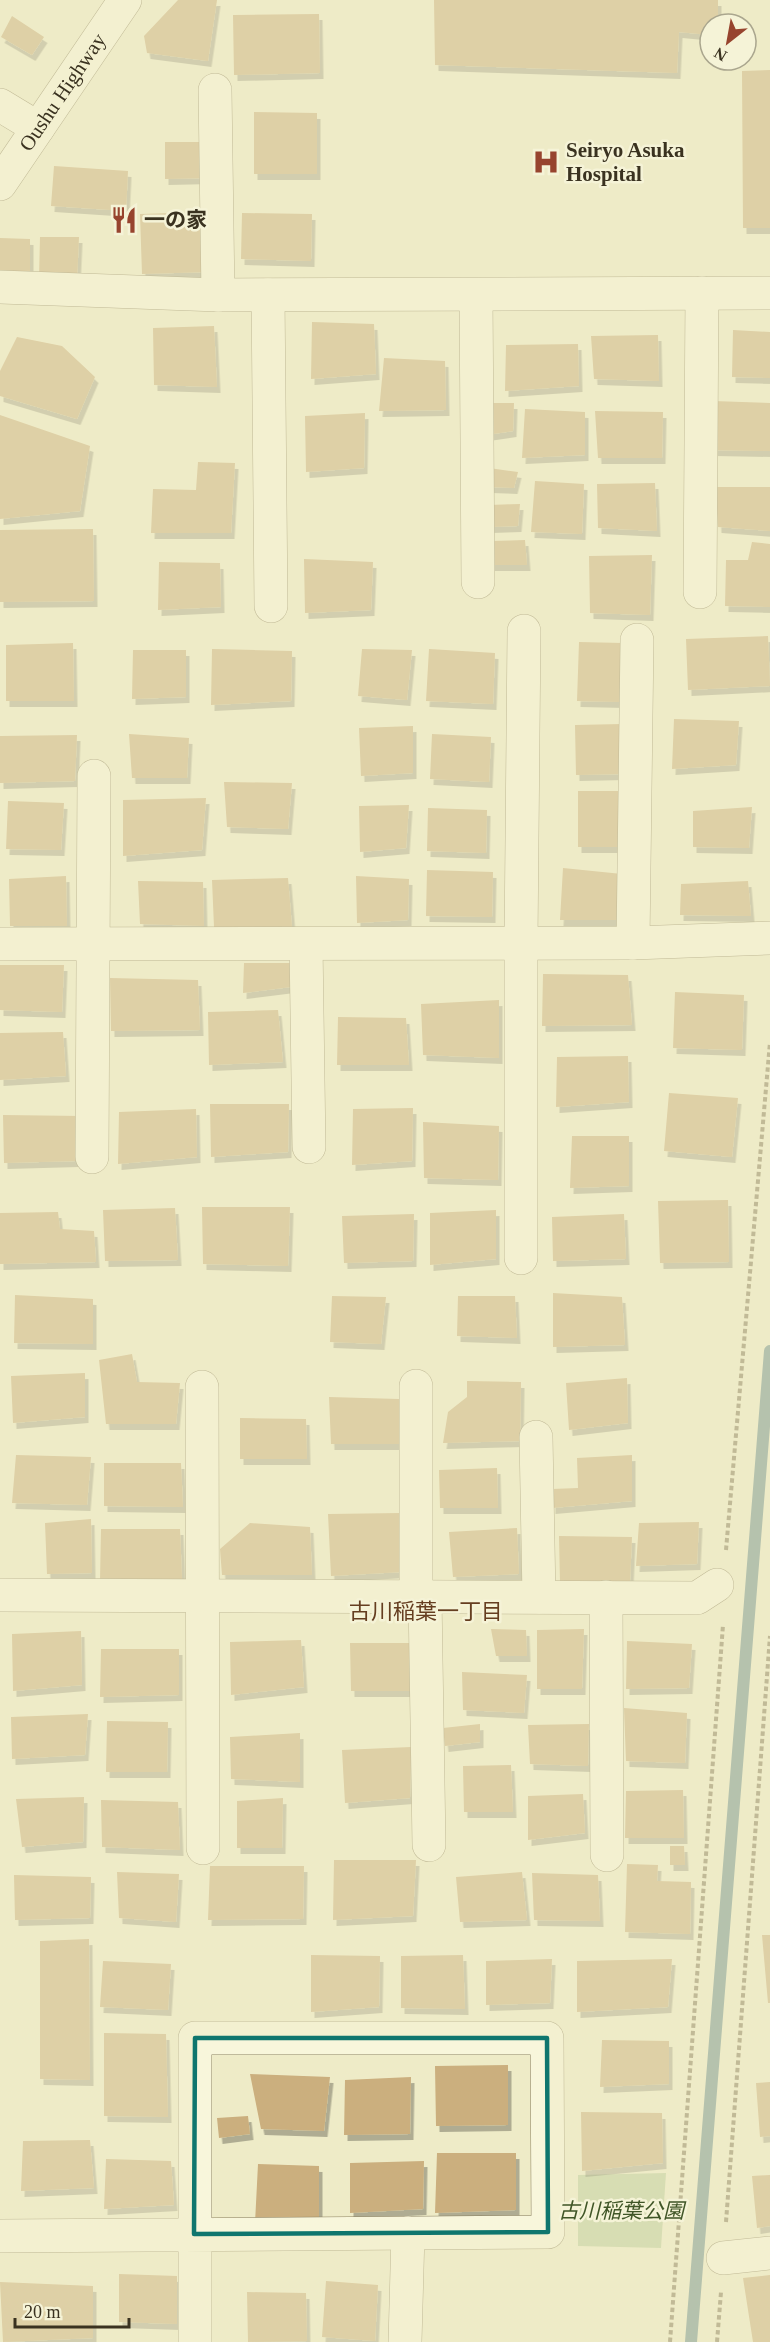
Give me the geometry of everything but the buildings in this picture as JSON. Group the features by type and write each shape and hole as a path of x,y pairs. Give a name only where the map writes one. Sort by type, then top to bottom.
{"street":[{"name":"Oushu Highway","path":"0,184 125,0"},
{"path":"215,90 218,295"},
{"path":"0,105 38,128"},
{"path":"0,287 218,295 770,293"},
{"path":"699,592 702,293"},
{"path":"268,295 271,606"},
{"path":"477,295 478,582"},
{"path":"521,1258 524,631"},
{"path":"633,943 637,640"},
{"path":"92,1157 94,776"},
{"path":"0,944 633,943 770,938"},
{"path":"306,944 309,1147"},
{"path":"416,1386 429,1845"},
{"path":"202,1387 203,1848"},
{"path":"536,1437 539,1597"},
{"path":"0,1594 696,1598 717,1585"},
{"path":"606,1597 607,1855"},
{"path":"0,2236 194,2234 548,2232 547,2038 195,2038 194,2234 195,2342"},
{"path":"405,2342 408,2233"},
{"path":"723,2258 770,2253"}],"path":[{"path":"670,2342 724,1617 717,1585 725,1561 770,1042"},
{"path":"717,2342 770,1636"}],"highlighted area":[{"path":"195,2038 547,2038 548,2232 194,2234"}],"green space":[{"name":"古川稲葉公園","path":"666,2173 661,2248 578,2246 578,2175"}],"waterway":[{"path":"691,2342 770,1351"}],"place":[{"name":"Seiryo Asuka Hospital","path":"546,162"},
{"name":"一の家","path":"124,220"}],"district":[{"name":"古川稲葉一丁目","path":"426,1611"}]}
